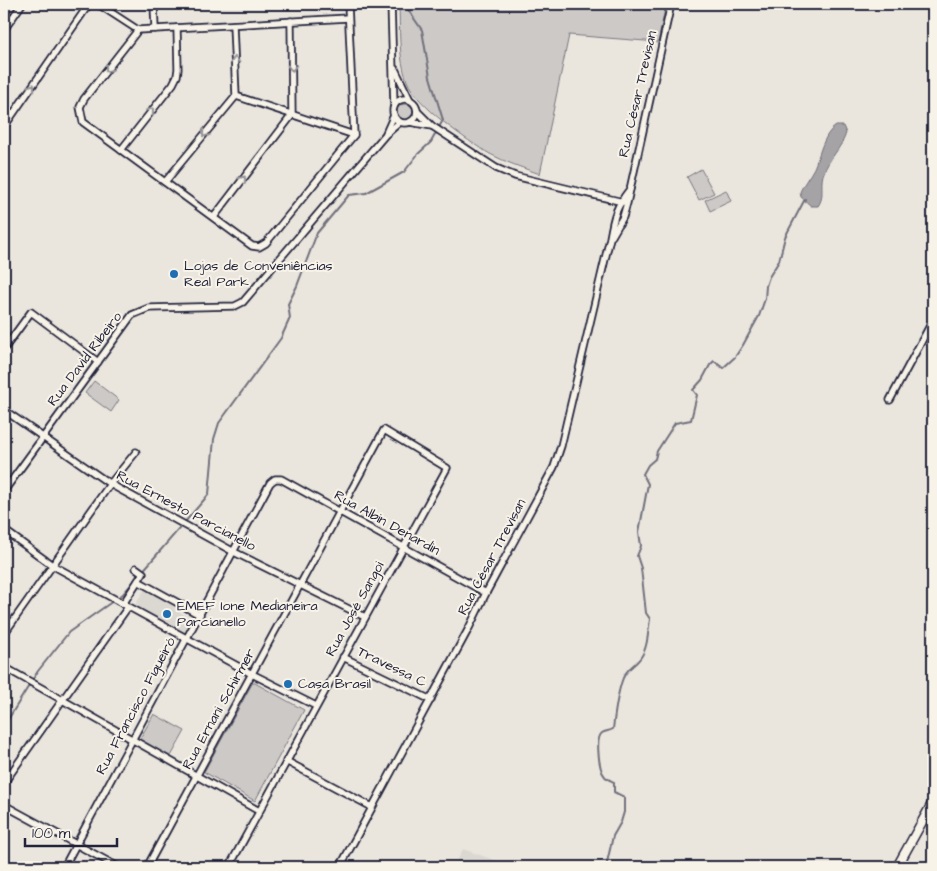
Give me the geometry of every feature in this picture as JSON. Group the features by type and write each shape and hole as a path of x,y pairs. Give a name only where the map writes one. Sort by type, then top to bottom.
{"street":[{"path":"4,30 22,4"},
{"path":"4,127 89,4"},
{"path":"98,4 138,30 348,18"},
{"path":"154,4 155,29"},
{"path":"138,30 84,99 80,107 83,122 252,246 259,247 266,243 354,135 348,4"},
{"path":"391,4 394,115 400,122 432,126"},
{"name":"Rua César Trevisan","path":"340,867 554,467 559,453 610,238 614,214 624,202 630,189 671,4"},
{"path":"214,217 292,115 291,21"},
{"path":"165,182 236,96 233,25"},
{"path":"121,150 177,76 177,28"},
{"path":"394,67 417,111 432,126 496,168 515,176 624,202"},
{"path":"236,96 354,135"},
{"path":"394,106 402,100 410,100"},
{"path":"410,122 414,119 417,111"},
{"name":"Rua David Ribeiro","path":"385,135 394,115"},
{"name":"Rua David Ribeiro","path":"4,491 132,315 148,308 235,306 243,302 385,135 400,122"},
{"name":"Rua César Trevisan","path":"610,238 623,217 624,202"},
{"path":"4,349 31,312 98,362"},
{"path":"890,400 933,320"},
{"name":"Rua Ernesto Parcianello","path":"4,410 110,484 234,552 365,617"},
{"name":"Rua Ernani Schirmer","path":"147,867 384,430 447,468"},
{"path":"4,634 110,484 136,452"},
{"name":"Rua José Sangoi","path":"229,867 447,468"},
{"name":"Rua Albin Denardin","path":"275,479 281,479 486,593"},
{"name":"Rua Francisco Figueiró","path":"64,867 270,483 275,479"},
{"path":"4,530 52,565 252,674 316,706"},
{"path":"4,783 126,605 143,573 136,568"},
{"path":"138,581 200,615"},
{"name":"Travessa C","path":"343,658 431,700"},
{"path":"4,667 259,811"},
{"path":"286,761 372,807"},
{"path":"897,867 933,802"},
{"path":"4,805 118,867"}],"shaded area":[{"path":"399,4 666,4 658,42 569,35 540,174 502,160 480,148 443,122 421,101 412,90 404,72 400,42"},
{"path":"405,104 413,112 405,120 397,112"},
{"path":"836,126 843,126 846,133 823,175 820,203 818,206 811,206 801,197 800,192 814,168 825,139"},
{"path":"701,169 714,193 699,200 687,177"},
{"path":"726,190 731,201 710,211 705,200"},
{"path":"94,381 119,400 111,412 85,393"},
{"name":"EMEF Ione Medianeira Parcianello","path":"146,587 176,604 174,609 192,619 185,633 135,605"},
{"path":"253,682 304,710 255,801 204,772"},
{"path":"154,714 185,731 170,758 138,742"},
{"path":"463,849 514,867 454,867"}],"waterway":[{"path":"4,726 38,671 69,632 123,594 209,494 214,439 219,423 281,338 290,318 288,304 297,286 317,233 349,195 366,193 404,172 418,154 431,142 443,120 430,77 422,30 404,4"},
{"path":"606,867 613,836 624,812 624,797 614,792 614,782 606,778 602,772 598,754 599,741 602,733 613,729 616,703 623,678 643,653 650,619 646,613 641,568 637,556 641,546 639,532 648,484 643,474 648,465 655,459 657,451 675,423 691,420 697,395 693,390 702,380 710,365 714,361 723,368 735,357 743,345 759,316 765,299 766,286 779,261 785,237 805,199"}],"place":[{"name":"Lojas de Conveniências Real Park","path":"174,274"},
{"name":"EMEF Ione Medianeira Parcianello","path":"167,614"},
{"name":"Casa Brasil","path":"288,684"}]}
